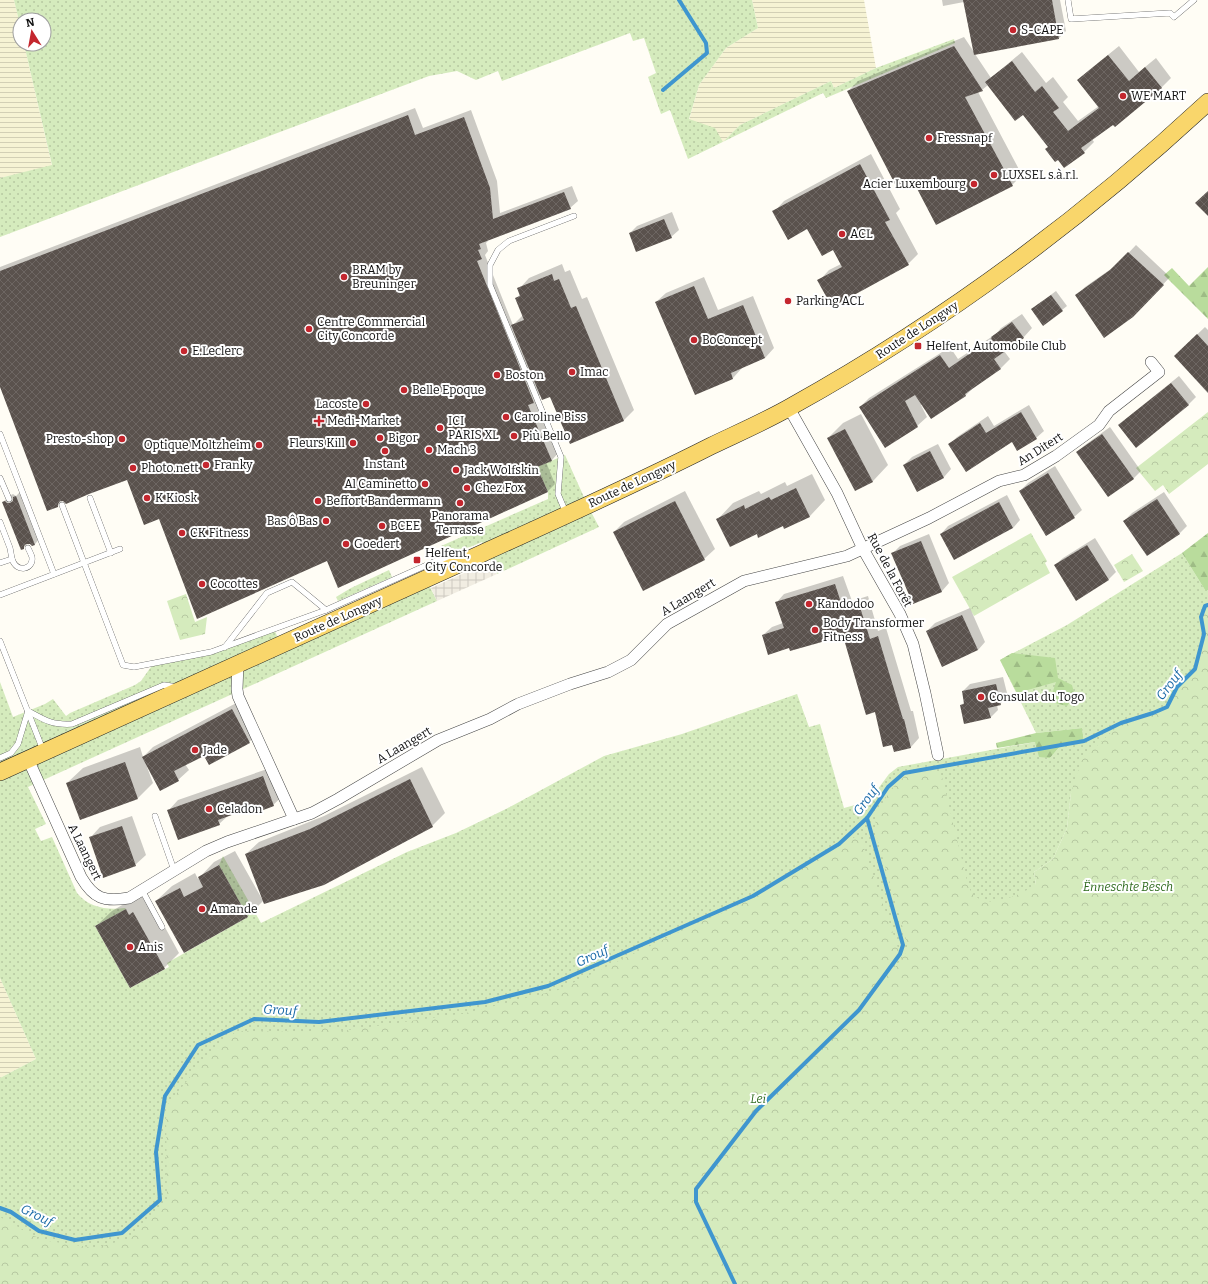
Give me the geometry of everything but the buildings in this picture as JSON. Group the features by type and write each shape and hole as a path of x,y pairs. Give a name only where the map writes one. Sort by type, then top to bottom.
{"main road":[{"name":"Route de Longwy","path":"0,772 631,486 789,408 874,358 1003,271 1078,215 1177,131 1208,102"}],"street":[{"name":"An Ditert","path":"864,549 929,518 999,480 1024,475 1056,456 1100,425 1109,411 1159,372 1151,362"},
{"name":"Rue de la Forêt","path":"789,408 837,493 864,549 900,614 913,644 938,755"},
{"name":"A Laangert","path":"28,759 88,890 100,898 114,900 128,898 206,851 227,842 312,813 338,800 438,740 490,719 518,704 570,684 608,672 631,660 667,624 744,581 758,576 830,561 864,549"},
{"path":"238,664 238,696 255,738 294,819"}],"lane":[{"path":"1068,0 1071,19 1170,13 1174,17 1194,0"},
{"path":"567,515 558,494 561,457 490,285 490,265 498,250 509,241 574,216"},
{"path":"0,434 54,574"},
{"path":"0,456 7,453"},
{"path":"0,478 9,499"},
{"path":"90,498 111,553"},
{"path":"62,505 117,652 123,665 134,667 211,652 326,610 438,560 473,557"},
{"path":"0,522 10,548 13,564 16,567 20,569 29,566 32,557 28,548"},
{"path":"0,595 120,549"},
{"path":"0,563 12,559"},
{"path":"224,647 267,593 292,582 326,610"},
{"path":"0,641 44,752"},
{"path":"28,711 48,722 72,724 164,685 184,689"},
{"path":"0,758 11,753 18,744 28,711"},
{"path":"155,816 174,870"},
{"path":"142,890 162,927"}],"shaded area":[{"path":"0,0 14,0 17,12 12,12 12,52 26,52 52,166 0,178"},
{"path":"752,0 864,0 876,68 834,88 831,81 740,125 723,142 689,120 699,85 726,48 758,28"},
{"path":"491,561 497,574 437,601 431,588"},
{"path":"0,978 36,1059 0,1078"}],"green space":[{"path":"14,0 752,0 758,28 726,48 699,85 689,119 715,128 723,142 688,159 670,110 661,114 648,77 656,73 644,38 633,41 630,33 502,81 498,71 476,80 457,71 429,76 0,237 0,178 52,165 26,52 52,52 52,12 17,12"},
{"path":"954,39 955,43 826,98 823,93 723,142 740,125 831,81 834,88 876,68"},
{"path":"1208,267 1208,319 1164,275 1172,268 1189,286"},
{"path":"1208,412 1208,464 1169,494 1163,485 1155,491 1136,468"},
{"path":"565,455 599,527 497,574 482,542 470,547 444,553 441,546 548,499 548,492 537,467"},
{"path":"1031,533 1047,561 1045,563 1050,573 974,616 952,577"},
{"path":"1208,533 1208,590 1205,590 1182,553"},
{"path":"1182,553 1205,590 1208,590 1208,605 1205,606 1201,617 1204,634 1195,669 1177,687 1167,707 1153,713 1071,793 1067,828 1053,859 1034,872 1036,885 1208,1055 206,1214 0,1284 0,1078 36,1059 0,978 0,682 13,717 45,704 53,699 66,716 135,685 141,681 153,664 211,652 274,629 281,645 426,579 437,601 28,787 46,824 35,829 41,841 52,837 77,893 87,902 99,907 126,909 95,926 130,988 169,967 167,963 248,917 219,865 223,856 261,923 407,852 456,833 506,809 604,756 682,734 797,694 809,727 820,724 844,808 855,805 860,813 889,774 898,767 1035,742 1050,758 1062,744 1084,741 1082,728 1036,733 1000,660 1067,625"},
{"path":"1132,554 1143,571 1124,582 1114,565"},
{"path":"389,570 392,577 338,601 336,597 351,588"},
{"path":"186,594 195,622 207,617 205,634 180,640 167,601"},
{"name":"Lei","path":"1208,605 1208,1284 0,1284 0,1217 42,1240 95,1248 131,1238 167,1203 166,1106 212,1051 237,1031 310,1032 325,1026 342,1031 466,1013 558,990 702,921 730,910 855,837 863,845 900,954 889,968 892,971 905,954 908,946 877,838 875,817 890,790 906,775 930,770 942,777 967,883 972,893 978,898 986,901 1004,900 1036,885 1034,872 1053,859 1067,828 1071,793 1081,761 1121,723 1167,707 1177,687 1195,669 1204,634 1201,617 1205,606"},
{"path":"1012,653 1055,658 1058,678 1072,685 1075,696 1067,706 1055,703 1052,694 1056,682 1017,693 1000,660"},
{"path":"1082,728 1084,741 1062,744 1050,758 1039,757 1035,742 997,748 996,743 1036,733"}],"waterway":[{"path":"663,90 707,53 706,43 679,0"},
{"name":"Grouf","path":"0,1208 11,1212 39,1231 75,1240 122,1233 160,1200 156,1152 165,1096 198,1045 254,1019 319,1022 485,1002 548,986 753,896 839,844 867,818 888,787 904,773 1084,741 1121,723 1167,707 1177,687 1195,669 1204,634 1201,617 1205,606 1208,605"},
{"path":"735,1284 696,1202 696,1189 756,1111 859,1010 900,954 903,945 867,818"}],"place":[{"name":"S-CAPE","path":"1013,30"},
{"name":"WE MART","path":"1123,96"},
{"name":"Fressnapf","path":"929,138"},
{"name":"LUXSEL s.à.r.l.","path":"994,175"},
{"name":"Acier Luxembourg","path":"974,184"},
{"name":"ACL","path":"842,234"},
{"name":"BRAM by Breuninger","path":"344,277"},
{"name":"Parking ACL","path":"788,301"},
{"name":"Centre Commercial City Concorde","path":"309,329"},
{"name":"BoConcept","path":"694,340"},
{"name":"Helfent, Automobile Club","path":"918,346"},
{"name":"E.Leclerc","path":"184,351"},
{"name":"Imac","path":"572,372"},
{"name":"Boston","path":"497,375"},
{"name":"Belle Epoque","path":"404,390"},
{"name":"Lacoste","path":"366,404"},
{"name":"Caroline Biss","path":"506,417"},
{"name":"Medi-Market","path":"319,421"},
{"name":"ICI PARIS XL","path":"440,428"},
{"name":"Più Bello","path":"514,436"},
{"name":"Bigor","path":"380,438"},
{"name":"Presto-shop","path":"122,439"},
{"name":"Fleurs Kill","path":"353,443"},
{"name":"Optique Moltzheim","path":"259,445"},
{"name":"Mach 3","path":"429,450"},
{"name":"Instant","path":"385,451"},
{"name":"Franky","path":"206,465"},
{"name":"Photo.nett","path":"133,468"},
{"name":"Jack Wolfskin","path":"456,470"},
{"name":"Al Caminetto","path":"425,484"},
{"name":"Chez Fox","path":"467,488"},
{"name":"K Kiosk","path":"147,498"},
{"name":"Beffort Bandermann","path":"318,501"},
{"name":"Panorama Terrasse","path":"460,503"},
{"name":"Bas ô Bas","path":"326,521"},
{"name":"BCEE","path":"382,526"},
{"name":"CK Fitness","path":"182,533"},
{"name":"Goedert","path":"346,544"},
{"name":"Helfent, City Concorde","path":"417,560"},
{"name":"Cocottes","path":"202,584"},
{"name":"Kandodoo","path":"809,604"},
{"name":"Body Transformer Fitness","path":"815,630"},
{"name":"Consulat du Togo","path":"981,697"},
{"name":"Jade","path":"195,750"},
{"name":"Celadon","path":"209,809"},
{"name":"Amande","path":"202,909"},
{"name":"Anis","path":"130,947"}],"park label":[{"name":"Ënneschte Bësch","path":"1128,887"}]}
